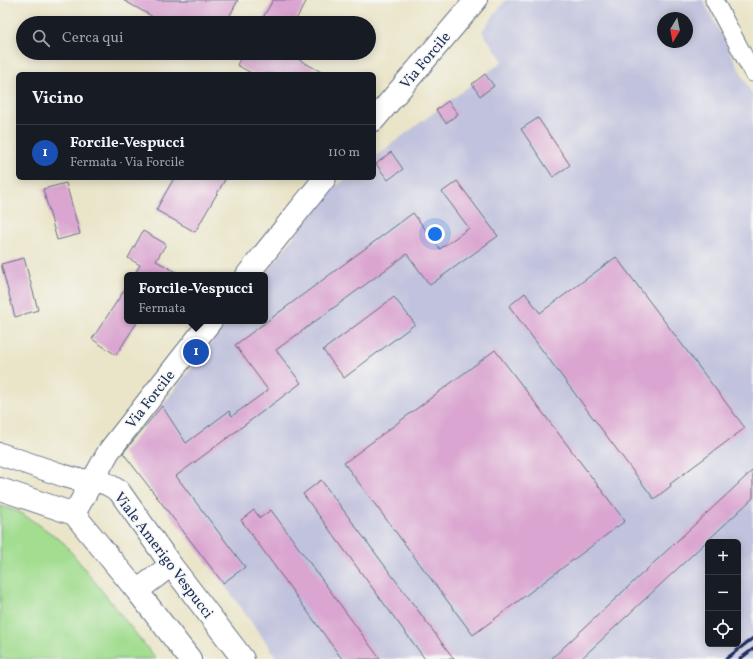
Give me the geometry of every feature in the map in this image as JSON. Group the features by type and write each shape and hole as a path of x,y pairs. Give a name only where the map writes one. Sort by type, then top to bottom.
{"street":[{"name":"Via Forcile","path":"376,118 476,0"},
{"path":"714,0 753,73"},
{"path":"249,272 323,180"},
{"name":"Via Forcile","path":"74,514 109,451 209,324"},
{"name":"Viale Amerigo Vespucci","path":"0,454 79,480 94,480 107,484 119,491 242,659"},
{"path":"0,489 74,514 190,659"},
{"path":"137,591 172,565"}],"shaded area":[{"path":"506,0 703,0 753,96 753,470 551,659 278,659 223,583 123,453 162,406 226,324 268,324 268,272 266,272 330,191 344,180 376,180 376,156 503,61 482,31"},
{"path":"753,498 753,659 581,659 705,543 705,647 741,647 741,539 709,539"}],"green space":[{"path":"0,506 19,512 64,543 156,659 0,659"}],"building":[{"path":"123,0 238,0 230,16 152,16"},
{"path":"273,0 307,0 298,16 264,16"},
{"path":"240,60 300,60 321,72 249,72 237,65"},
{"path":"485,74 494,86 480,96 472,84"},
{"path":"448,101 458,114 446,123 436,110"},
{"path":"538,118 570,165 553,177 521,129"},
{"path":"391,152 403,169 388,180 376,164"},
{"path":"173,180 225,180 195,232 156,210"},
{"path":"457,181 498,236 430,285 407,254 276,350 301,383 176,476 245,567 223,583 123,453 162,406 186,443 229,411 232,416 268,390 235,345 263,324 268,324 268,321 413,213 440,249 469,228 442,192"},
{"path":"66,183 80,234 57,240 43,189"},
{"path":"143,231 166,244 156,261 176,272 136,272 140,265 128,258"},
{"path":"616,257 745,428 670,484 671,486 654,499 509,306 525,293 540,313"},
{"path":"24,258 38,310 15,317 1,264"},
{"path":"124,291 124,324 136,324 116,355 92,339"},
{"path":"394,297 415,324 344,378 323,350"},
{"path":"495,350 625,521 473,635 344,463"},
{"path":"753,470 753,498 709,539 705,539 705,543 581,659 551,659"},
{"path":"321,480 454,659 425,659 303,494"},
{"path":"254,510 260,518 271,510 380,659 342,659 241,520"}],"railway":[{"path":"726,659 753,638"},
{"path":"740,659 753,649"}],"place":[{"name":"Forcile-Vespucci","path":"196,352"}]}
